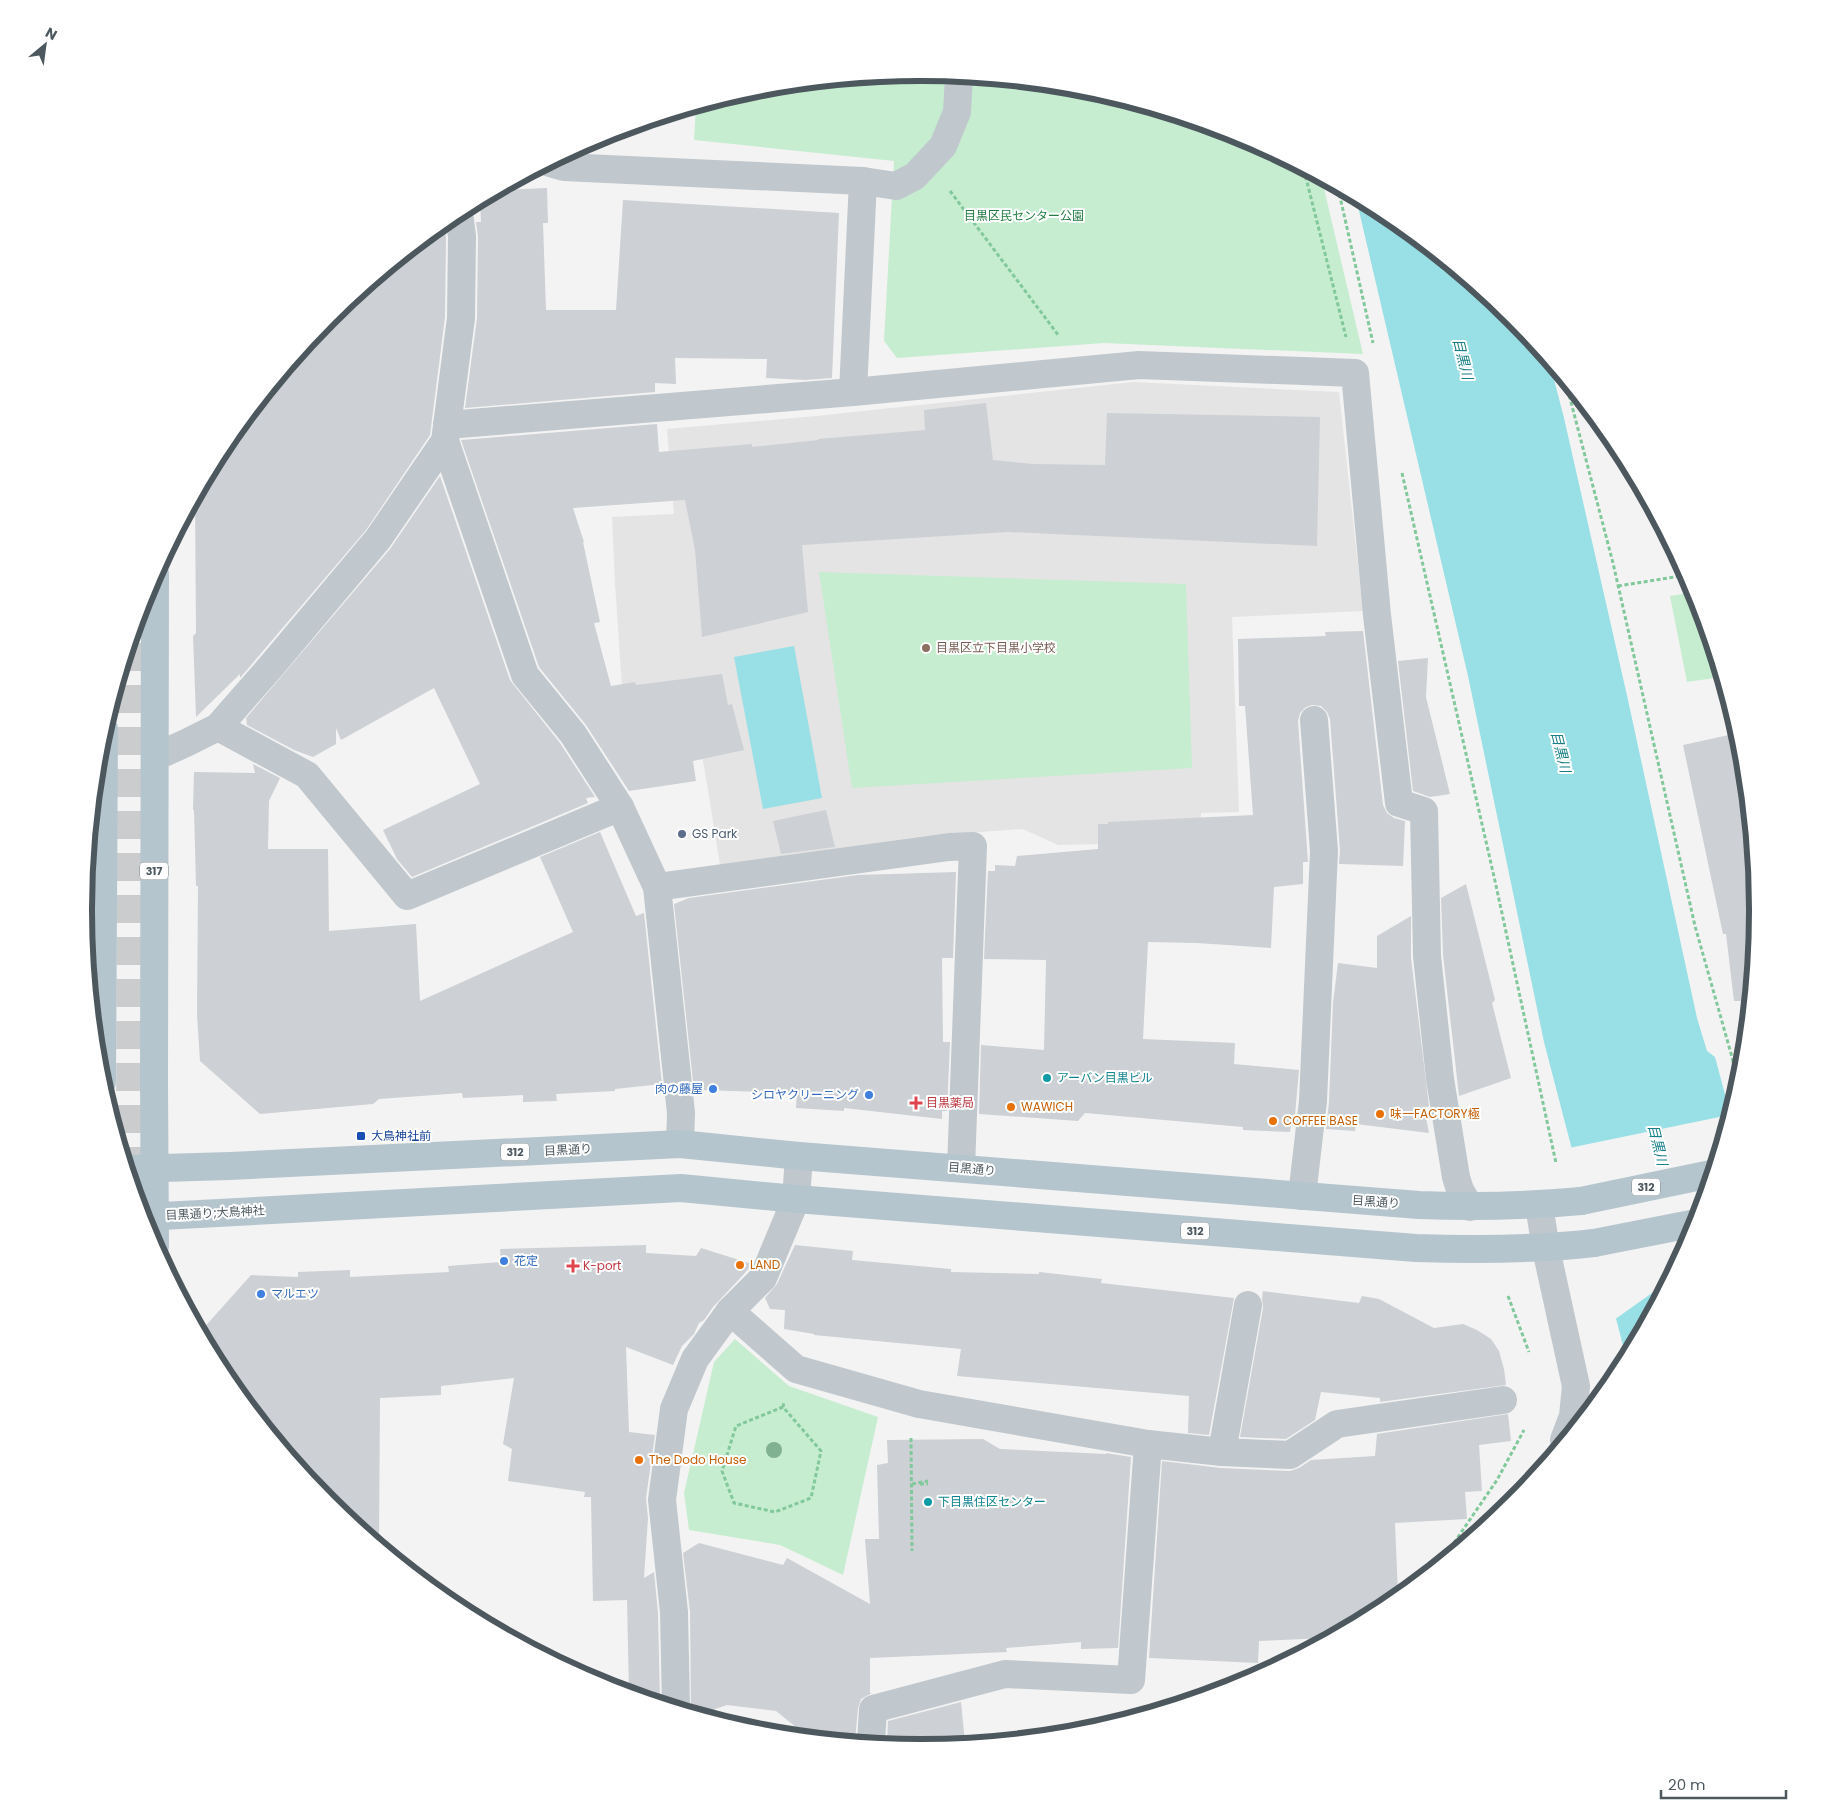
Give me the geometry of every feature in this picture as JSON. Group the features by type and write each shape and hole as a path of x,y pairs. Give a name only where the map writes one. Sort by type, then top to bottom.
{"main road":[{"name":"317","path":"150,1212 155,1168 155,593"},
{"path":"102,1038 104,774"},
{"name":"目黒通り","path":"155,1168 680,1144 800,1156 1419,1205 1470,1207 1539,1205 1581,1201 1705,1175"},
{"name":"312","path":"134,1169 155,1168"},
{"name":"目黒通り;大鳥神社","path":"151,1217 681,1188 796,1199"},
{"name":"312","path":"796,1199 1416,1248 1484,1250 1546,1249 1594,1243 1687,1225"}],"street":[{"path":"558,165 863,181 896,186 915,176 943,146 957,112 959,82"},
{"path":"853,392 863,181"},
{"path":"155,757 186,744 218,727 274,664 378,539 446,433 461,318 462,237 460,221"},
{"path":"446,433 1139,365 1355,373 1378,615 1400,803 1424,811 1427,956 1440,1079 1456,1177 1460,1190 1470,1207"},
{"path":"446,433 525,675 573,734 620,807 657,887 681,1114 680,1144"},
{"path":"1302,1196 1313,1101 1324,851 1314,720"},
{"path":"218,727 307,776 406,896 620,807"},
{"path":"657,887 973,846 961,1168"},
{"path":"676,1702 674,1612 662,1500 674,1410 696,1359 730,1311 763,1278 796,1199 800,1156"},
{"path":"1539,1205 1546,1249 1576,1386 1572,1422"},
{"path":"1222,1452 1248,1305"},
{"path":"730,1311 796,1369 919,1404 1148,1444 1222,1452 1290,1455 1338,1424 1503,1400"},
{"path":"871,1737 873,1709 1005,1674 1132,1680 1148,1444"}],"path":[{"path":"928,162 1041,313"},
{"path":"1306,177 1355,373"},
{"path":"1340,195 1375,352"},
{"path":"1569,394 1618,586 1695,926 1734,1066"},
{"path":"1401,467 1495,881 1556,1163"},
{"path":"1618,586 1679,576"},
{"path":"783,1406 821,1451 811,1498 775,1512 734,1504 722,1471 736,1426 783,1406 796,1369"},
{"path":"912,1551 911,1440 919,1404"},
{"path":"912,1484 928,1483"}],"shaded area":[{"name":"目黒区立下目黒小学校","path":"1134,382 1339,392 1363,611 1232,617 1239,812 1201,813 1199,842 1058,845 1023,829 925,836 720,865 689,679 622,687 612,517 674,514 667,429 816,416"}],"green space":[{"name":"目黒区民センター公園","path":"920,81 975,83 1029,88 1135,109 1187,125 1238,144 1323,186 1363,354 1104,343 897,358 884,341 894,161 694,140 696,112 706,109 812,88"},
{"path":"819,572 1186,584 1192,768 852,788"},
{"path":"1686,593 1715,678 1687,682 1670,596"},
{"path":"735,1339 789,1386 878,1417 843,1575 780,1545 689,1530 684,1493 714,1362"}],"water":[{"name":"目黒川","path":"1358,206 1425,253 1467,287 1507,324 1553,375 1628,700 1697,1018 1707,1051 1715,1057 1727,1100 1705,1176 1686,1227 1664,1277 1624,1348 1544,1042 1468,676"},
{"path":"794,646 822,798 763,809 734,657"}],"pier":[{"path":"1723,1116 1705,1176 1686,1227 1664,1277 1657,1289 1614,1320 1569,1148"}],"building":[{"path":"547,188 548,223 543,223 546,310 616,310 623,200 839,213 832,378 805,380 766,378 767,359 675,358 676,384 655,383 655,392 465,408 477,318 478,237 476,222 481,222 480,208 511,190"},
{"path":"446,232 445,317 430,435 366,530 240,678 240,674 196,717 193,636 196,633 195,510 231,450 263,405 334,324 374,287"},
{"path":"986,403 993,460 1032,464 1105,465 1107,413 1320,417 1317,546 1008,532 802,545 808,612 702,637 695,550 685,500 573,508 584,542 600,622 594,623 611,686 635,682 636,685 722,674 728,705 732,704 744,750 693,761 696,781 629,791 586,725 539,667 461,440 657,424 659,452 752,444 752,447 818,439 925,430 924,410"},
{"path":"440,476 510,680 560,743 595,797 586,798 588,803 412,877 397,859 383,830 480,784 434,688 341,740 336,728 336,744 313,757 294,750 247,725 246,718 390,549"},
{"path":"1363,631 1383,805 1387,813 1394,818 1405,821 1403,866 1339,864 1340,850 1330,719 1327,712 1321,706 1312,705 1306,707 1300,713 1298,721 1308,862 1303,862 1303,884 1274,887 1271,948 1148,942 1143,1039 1235,1043 1234,1064 1299,1070 1294,1126 1291,1126 1290,1132 1243,1130 1243,1127 1085,1113 1078,1121 979,1114 981,1045 1044,1050 1046,960 984,959 988,871 995,871 995,865 1015,866 1017,856 1098,849 1098,824 1253,815 1245,706 1239,706 1238,639 1326,636 1325,632"},
{"path":"1428,658 1426,697 1450,794 1430,797 1413,791 1398,661"},
{"path":"1730,735 1742,802 1747,856 1749,910 1744,1001 1734,1001 1726,934 1723,934 1683,745"},
{"path":"253,764 280,778 269,801 268,849 328,849 329,931 416,924 420,1001 573,932 540,857 600,832 636,916 644,913 662,1084 615,1089 615,1091 556,1094 557,1101 523,1102 523,1095 463,1098 462,1093 379,1099 373,1104 260,1114 200,1061 197,1015 198,886 196,886 193,810 194,772 255,773"},
{"path":"826,810 835,847 781,854 773,821"},
{"path":"956,872 953,958 942,958 943,1042 950,1042 947,1111 942,1111 942,1119 844,1108 844,1111 796,1108 797,1093 700,1090 699,1081 693,1081 674,904 689,898 858,875"},
{"path":"1466,884 1495,1000 1492,1003 1511,1078 1459,1096 1443,955 1441,898"},
{"path":"1411,916 1411,958 1429,1106 1424,1108 1429,1133 1356,1124 1355,1131 1326,1129 1333,1003 1338,963 1377,968 1377,936"},
{"path":"646,1245 646,1253 696,1256 701,1248 752,1264 713,1307 704,1320 699,1323 694,1334 682,1346 673,1365 626,1347 629,1432 655,1435 646,1498 648,1518 644,1578 654,1572 658,1613 660,1697 629,1686 627,1600 593,1601 591,1497 584,1497 585,1492 508,1481 512,1449 503,1444 514,1378 441,1386 441,1395 380,1398 379,1537 334,1496 263,1415 231,1370 205,1327 251,1275 298,1277 298,1272 350,1270 350,1277 449,1272 448,1266 501,1262 500,1249"},
{"path":"795,1245 853,1251 852,1260 951,1269 951,1272 1039,1274 1039,1272 1102,1279 1101,1283 1234,1298 1209,1435 1188,1433 1189,1396 957,1376 961,1349 814,1335 784,1329 785,1310 770,1309 765,1298 777,1284"},
{"path":"1263,1291 1359,1303 1362,1296 1379,1299 1434,1328 1463,1324 1491,1339 1499,1351 1506,1385 1380,1402 1380,1398 1321,1392 1315,1420 1286,1439 1240,1437 1263,1308"},
{"path":"1508,1414 1511,1441 1479,1445 1482,1491 1465,1492 1467,1519 1395,1523 1398,1587 1335,1628 1315,1638 1259,1641 1258,1663 1149,1658 1162,1461 1221,1468 1290,1471 1299,1468 1311,1460 1375,1456 1377,1434"},
{"path":"983,1439 1000,1449 1106,1453 1131,1457 1118,1648 1081,1649 1081,1642 1006,1648 1007,1652 870,1658 870,1693 872,1693 861,1699 858,1708 855,1736 799,1730 776,1711 727,1705 708,1712 691,1706 690,1612 683,1553 699,1543 783,1565 787,1558 870,1604 865,1539 879,1539 877,1465 888,1463 887,1440"},
{"path":"961,1702 964,1737 887,1738 888,1721"}],"tunnel":[{"path":"130,1157 131,660"}],"place":[{"name":"目黒区立下目黒小学校","path":"926,648"},
{"name":"GS Park","path":"682,834"},
{"name":"アーバン目黒ビル","path":"1047,1078"},
{"name":"肉の藤屋","path":"713,1089"},
{"name":"シロヤクリーニング","path":"869,1095"},
{"name":"目黒薬局","path":"916,1103"},
{"name":"WAWICH","path":"1011,1107"},
{"name":"味一FACTORY極","path":"1380,1114"},
{"name":"COFFEE BASE","path":"1273,1121"},
{"name":"大鳥神社前","path":"361,1136"},
{"name":"花定","path":"504,1261"},
{"name":"LAND","path":"740,1265"},
{"name":"K-port","path":"573,1266"},
{"name":"マルエツ","path":"261,1294"},
{"name":"The Dodo House","path":"639,1460"},
{"name":"下目黒住区センター","path":"928,1502"}]}
